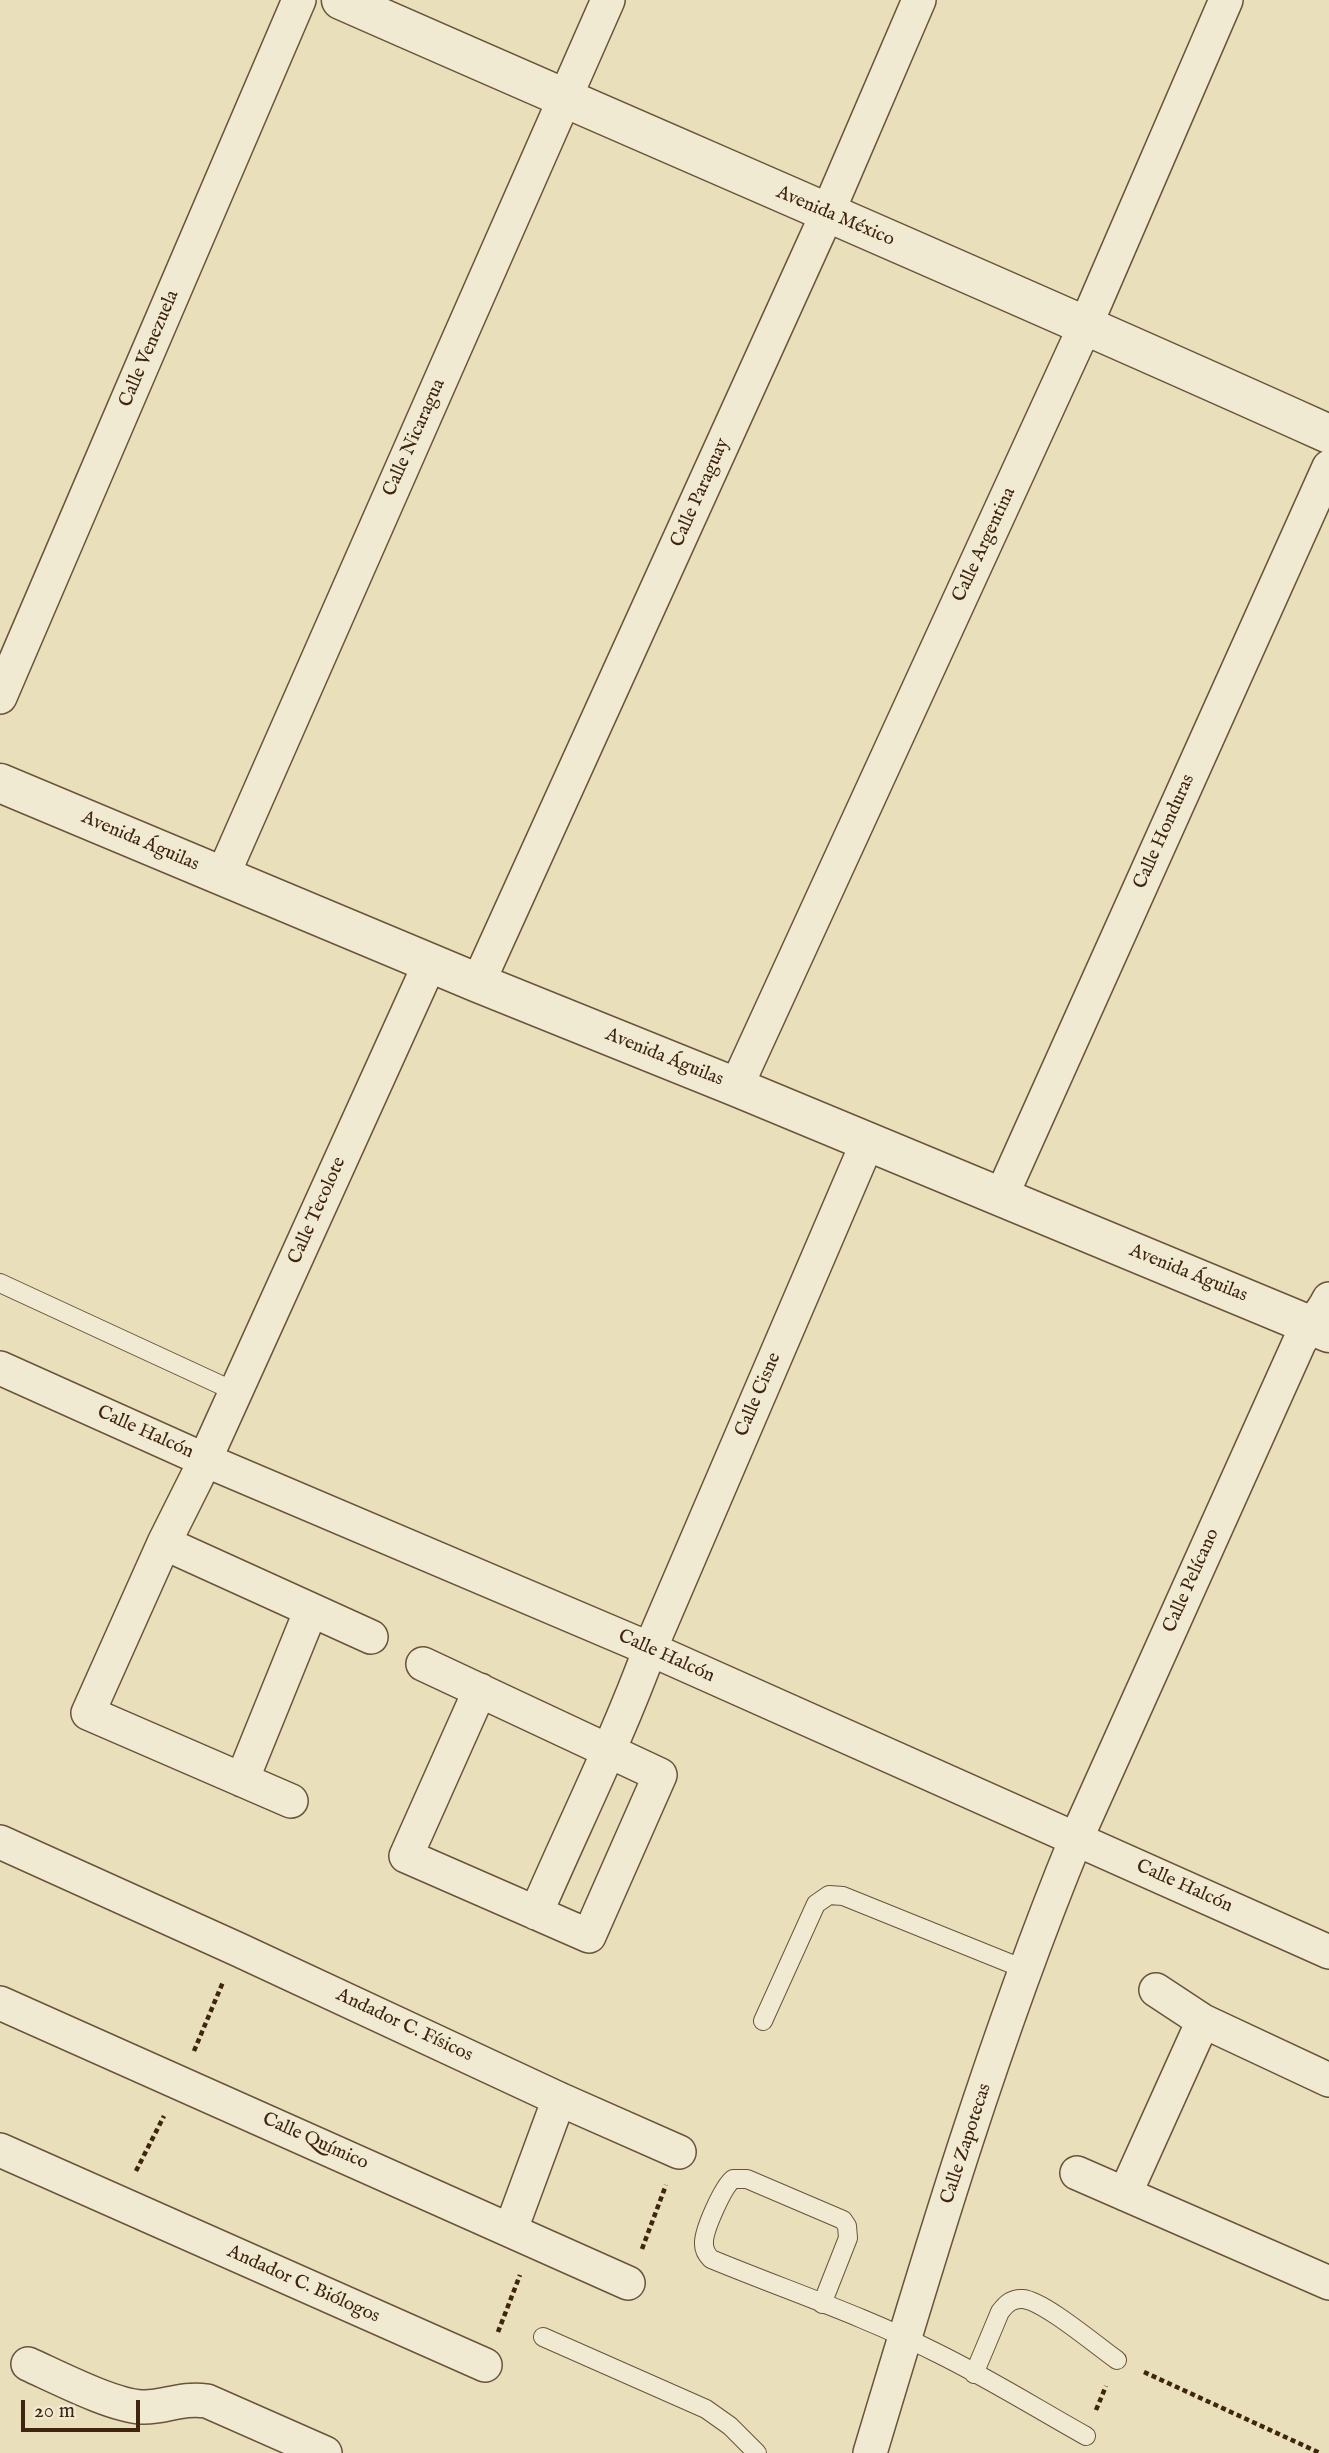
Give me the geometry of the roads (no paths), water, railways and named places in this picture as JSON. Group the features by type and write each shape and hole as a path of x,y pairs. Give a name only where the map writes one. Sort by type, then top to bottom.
{"street":[{"name":"Calle Venezuela","path":"0,697 299,0"},
{"name":"Avenida México","path":"341,0 827,214 1086,324 1329,434"},
{"name":"Calle Nicaragua","path":"222,877 608,0"},
{"name":"Calle Paraguay","path":"478,983 827,214 919,0"},
{"name":"Calle Argentina","path":"736,1087 1086,324 1226,0"},
{"name":"Calle Honduras","path":"1000,1197 1329,467"},
{"name":"Avenida Águilas","path":"0,783 1000,1197 1323,1319"},
{"name":"Calle Tecolote","path":"242,1780 88,1713 163,1543 205,1460 430,963"},
{"name":"Calle Cisne","path":"536,1913 607,1750 627,1712 650,1649 868,1141"},
{"name":"Calle Pelícano","path":"1076,1839 1299,1343 1323,1319"},
{"name":"Calle Halcón","path":"0,1368 205,1460 650,1649 1329,1952"},
{"path":"163,1543 372,1637"},
{"path":"291,1801 242,1780 311,1610"},
{"path":"424,1664 480,1690 660,1775 589,1936 406,1856 480,1690"},
{"name":"Calle Zapotecas","path":"870,2453 1024,1969 1076,1839"},
{"name":"Andador C. Físicos","path":"0,1842 679,2152"},
{"path":"1157,1990 1203,2021 1329,2080"},
{"name":"Calle Químico","path":"0,2003 628,2283"},
{"path":"1125,2194 1203,2021"},
{"path":"522,2235 559,2099"},
{"name":"Andador C. Biólogos","path":"0,2150 485,2365"},
{"path":"1077,2173 1329,2283"},
{"path":"28,2364 123,2405 144,2407 189,2399 207,2401 325,2453"}],"lane":[{"path":"0,1283 236,1392"},
{"path":"763,2021 816,1904 829,1895 843,1896 1024,1969"},
{"path":"822,2304 848,2238 847,2226 843,2220 747,2179 733,2179 724,2188 705,2236 704,2243 711,2259 822,2304 866,2320 938,2353 1086,2436"},
{"path":"974,2374 1000,2312 1007,2304 1021,2299 1039,2304 1117,2360"},
{"path":"543,2337 706,2409 730,2426 757,2453"}]}
